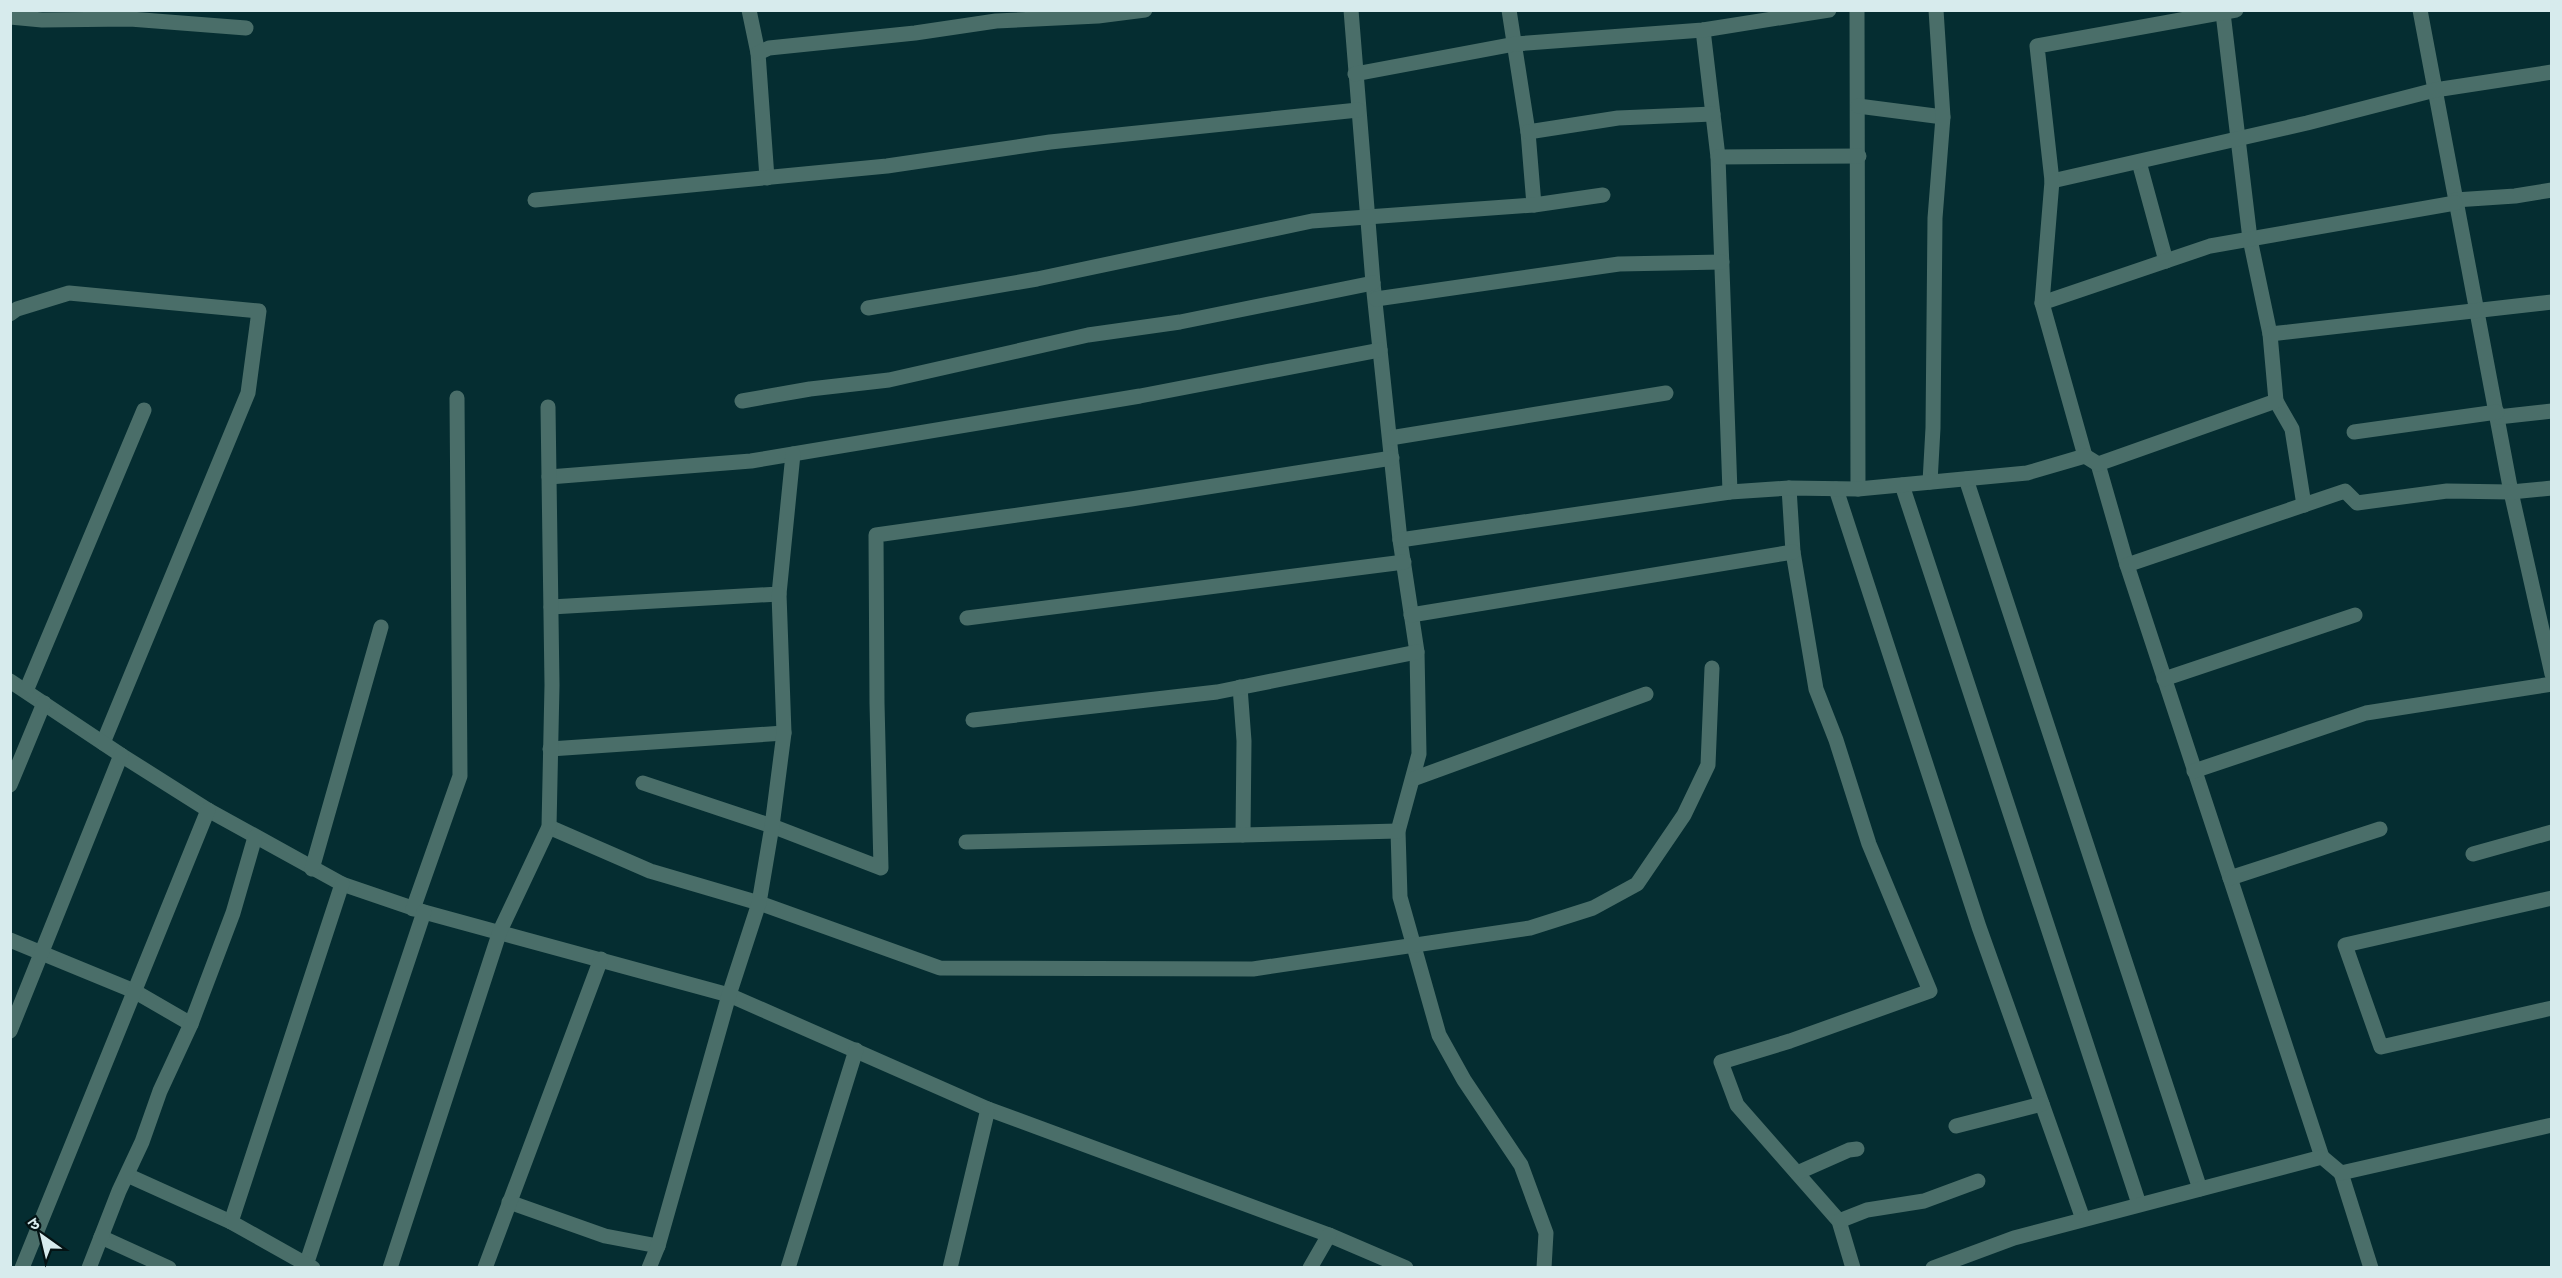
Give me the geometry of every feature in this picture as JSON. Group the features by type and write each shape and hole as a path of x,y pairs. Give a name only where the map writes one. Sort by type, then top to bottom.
{"street":[{"path":"749,10 758,53 766,178"},
{"path":"758,53 769,48 915,33 996,21 1098,16 1145,10"},
{"path":"1351,10 1373,283 1400,540 1417,652 1419,754 1398,831 1400,897 1439,1035 1464,1080 1521,1165 1546,1233 1544,1268"},
{"path":"1509,10 1528,132 1534,206"},
{"path":"1355,74 1515,44 1703,30 1829,10"},
{"path":"1857,10 1858,489"},
{"path":"1930,482 1933,428 1935,218 1943,117 1936,10"},
{"path":"2420,10 2511,492 2546,622 2552,674"},
{"path":"2304,505 2292,429 2276,401 2270,334 2250,239 2238,139 2229,12 2037,46 2052,181 2042,303 2091,460 2322,1157 2341,1173 2371,1268"},
{"path":"10,17 42,20 130,19 246,28"},
{"path":"1703,30 1718,157 1730,492"},
{"path":"2052,181 2238,139 2434,90 2552,72"},
{"path":"1858,106 1943,117"},
{"path":"535,200 887,166 1050,142 1358,110"},
{"path":"1528,132 1618,118 1713,114"},
{"path":"1718,157 1859,156"},
{"path":"2139,162 2166,261"},
{"path":"2042,303 2210,246 2455,202 2552,190"},
{"path":"868,308 1037,279 1312,221 1534,206 1603,195"},
{"path":"1376,299 1619,264 1722,262"},
{"path":"742,401 889,380 1088,335 1180,322 1373,283"},
{"path":"10,314 17,309 69,293 259,311 248,393 103,743"},
{"path":"2270,334 2552,302"},
{"path":"549,477 751,461 1140,396 1380,350"},
{"path":"1390,438 1666,393"},
{"path":"127,1175 231,1222 308,1266 460,776 457,398"},
{"path":"1400,540 1730,492 1789,488 1858,489 2027,473 2091,460 2276,401"},
{"path":"390,1268 500,931 549,827 548,407"},
{"path":"26,691 144,410"},
{"path":"2354,432 2497,415 2552,411"},
{"path":"649,1268 658,1246 729,994 759,903 784,733 779,594 793,454"},
{"path":"643,783 772,826 881,868 876,703 876,535 1392,458"},
{"path":"1966,479 2200,1189"},
{"path":"1902,485 2139,1204"},
{"path":"1789,488 1793,552 1816,689 1836,740 1869,844 1930,991 1791,1041 1721,1062 1737,1105 1839,1221 1853,1268"},
{"path":"2127,565 2345,491 2357,503 2447,491 2511,492 2552,488"},
{"path":"1836,489 1978,927 2083,1219"},
{"path":"1412,615 1793,552"},
{"path":"967,618 1404,562"},
{"path":"550,607 779,594"},
{"path":"2164,679 2355,615"},
{"path":"312,869 381,627"},
{"path":"973,720 1217,692 1417,652"},
{"path":"549,827 650,871 759,903 940,968 1253,969 1530,928 1593,908 1636,884 1684,815 1708,765 1712,668"},
{"path":"10,681 207,810 342,884 419,911 729,994 988,1108 1329,1235 1401,1266"},
{"path":"2194,771 2366,713 2552,684"},
{"path":"1240,687 1244,741 1243,835"},
{"path":"1413,779 1646,694"},
{"path":"10,785 44,704"},
{"path":"550,749 784,733"},
{"path":"10,1031 121,755"},
{"path":"22,1268 207,810"},
{"path":"2230,879 2380,829"},
{"path":"966,843 1398,831"},
{"path":"2472,855 2552,832"},
{"path":"89,1268 142,1142 160,1091 191,1024 234,914 255,837"},
{"path":"231,1222 342,884"},
{"path":"2552,898 2345,945 2381,1047 2552,1008"},
{"path":"10,940 134,991 191,1024"},
{"path":"485,1268 600,959"},
{"path":"788,1268 856,1050"},
{"path":"1956,1126 2042,1104"},
{"path":"950,1268 988,1108"},
{"path":"2341,1173 2552,1125"},
{"path":"1797,1173 1849,1150 1857,1149"},
{"path":"1933,1268 2014,1238 2322,1157"},
{"path":"1839,1221 1867,1210 1924,1201 1978,1181"},
{"path":"509,1202 605,1236 658,1246"},
{"path":"1310,1268 1329,1235"},
{"path":"101,1237 169,1268"}]}
